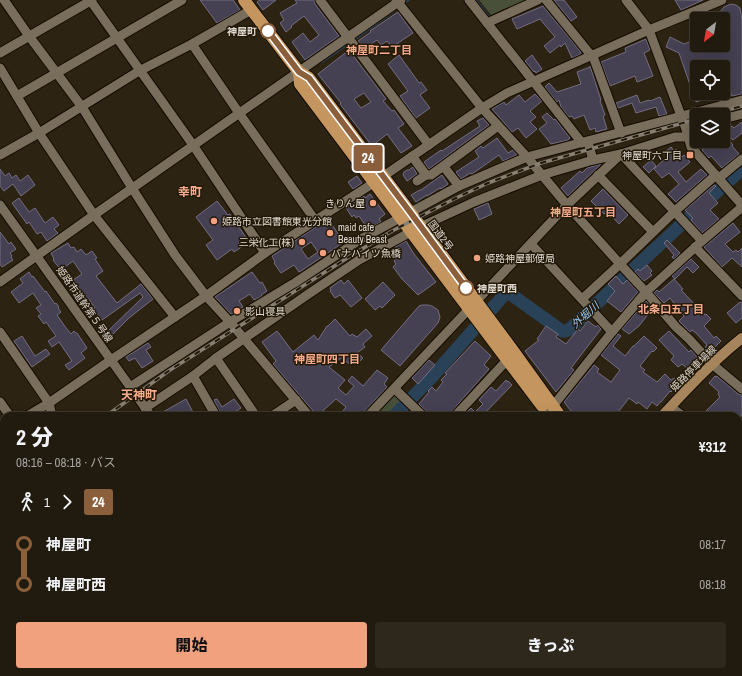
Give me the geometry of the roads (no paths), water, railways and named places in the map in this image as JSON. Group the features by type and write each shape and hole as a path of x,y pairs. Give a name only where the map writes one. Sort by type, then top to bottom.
{"highway":[{"path":"244,0 299,72 300,84 379,179 472,305 507,360 549,412"},
{"path":"472,305 514,352 550,412"}],"main road":[{"name":"姫路停車場線","path":"666,412 712,364 742,338"}],"street":[{"path":"4,0 82,107 175,255 206,296 230,322 306,412"},
{"path":"0,53 91,0 116,38 193,145 265,253"},
{"path":"17,96 182,0"},
{"path":"320,0 429,145"},
{"path":"469,0 585,142 593,160"},
{"path":"487,23 538,0"},
{"path":"546,0 594,59 621,133"},
{"path":"552,412 612,332 646,292 742,206 691,147 649,30 626,0"},
{"path":"34,412 206,296 265,253 379,179 482,108 507,93 649,30 722,0"},
{"path":"0,282 398,1 482,108 527,157 567,205 676,327 712,364 742,389"},
{"path":"0,155 82,107 140,70 192,44 251,10"},
{"path":"192,44 239,113 316,220"},
{"path":"0,68 39,133 94,215 175,317"},
{"path":"130,387 361,239 459,186 527,157 742,100"},
{"path":"730,117 742,114"},
{"path":"417,181 444,167 498,126"},
{"path":"151,412 216,358 307,294 359,260 416,229 474,202 542,175 675,138 690,131"},
{"path":"372,412 567,205 621,154"},
{"path":"621,154 685,222 699,244 742,296"},
{"path":"412,156 426,175"},
{"path":"582,299 626,270 653,232 675,211 742,159"},
{"path":"444,167 459,186"},
{"path":"598,175 653,232"},
{"name":"姫路市道幹第５号線","path":"0,205 148,412"},
{"path":"531,244 612,332"},
{"path":"0,332 49,403 51,412"},
{"path":"216,358 253,412"},
{"path":"460,412 507,360"},
{"path":"193,376 214,412"},
{"path":"395,389 419,412"},
{"path":"278,412 296,400"},
{"path":"0,402 7,412"},
{"path":"671,407 678,412"}],"waterway":[{"path":"403,4 409,0"},
{"path":"476,0 490,18 492,17"},
{"path":"353,41 398,8"},
{"path":"322,62 350,43"},
{"name":"外堀川","path":"398,412 432,377 504,295 509,293 562,331 570,329 742,169"}],"railway":[{"path":"730,109 742,106"},
{"path":"112,412 170,370 352,255 392,231 454,199 488,183 541,163 690,121"}],"place":[{"name":"神屋町","path":"268,31"},
{"name":"神屋町六丁目","path":"690,155"},
{"name":"きりん屋","path":"373,203"},
{"name":"姫路市立図書館東光分館","path":"214,221"},
{"name":"maid cafe Beauty Beast","path":"330,233"},
{"name":"三栄化工(株)","path":"302,242"},
{"name":"パナハイツ魚橋","path":"323,253"},
{"name":"姫路神屋郵便局","path":"477,258"},
{"name":"神屋町西","path":"466,288"},
{"name":"影山寝具","path":"237,311"}],"district":[{"name":"神屋町二丁目","path":"379,50"},
{"name":"幸町","path":"190,192"},
{"name":"神屋町五丁目","path":"583,212"},
{"name":"北条口五丁目","path":"671,309"},
{"name":"神屋町四丁目","path":"327,359"},
{"name":"天神町","path":"139,395"}]}
